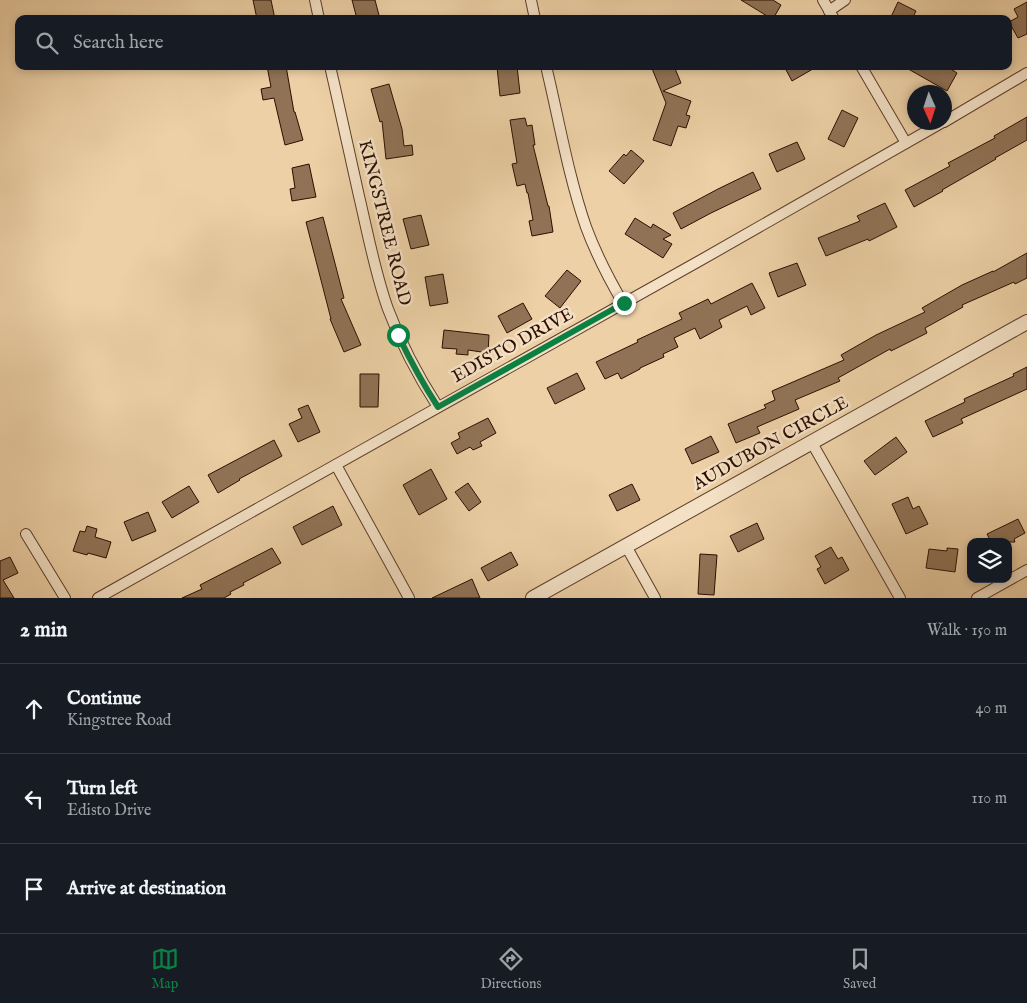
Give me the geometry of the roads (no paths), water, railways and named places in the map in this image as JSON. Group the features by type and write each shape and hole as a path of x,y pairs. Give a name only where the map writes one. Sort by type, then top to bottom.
{"street":[{"path":"315,0 318,15"},
{"path":"531,0 535,15"},
{"path":"823,0 831,15 845,0"},
{"name":"KINGSTREE ROAD","path":"331,70 365,222 388,309 410,361 438,407"},
{"path":"547,70 581,210 597,254 624,303"},
{"path":"863,70 906,143"},
{"name":"EDISTO DRIVE","path":"952,117 1027,73"},
{"name":"EDISTO DRIVE","path":"98,598 930,130"},
{"name":"AUDUBON CIRCLE","path":"533,598 1027,322"},
{"path":"812,443 900,598"},
{"path":"336,465 409,598"},
{"path":"26,534 65,598"},
{"path":"626,546 655,598"},
{"path":"977,598 1027,570"}]}
